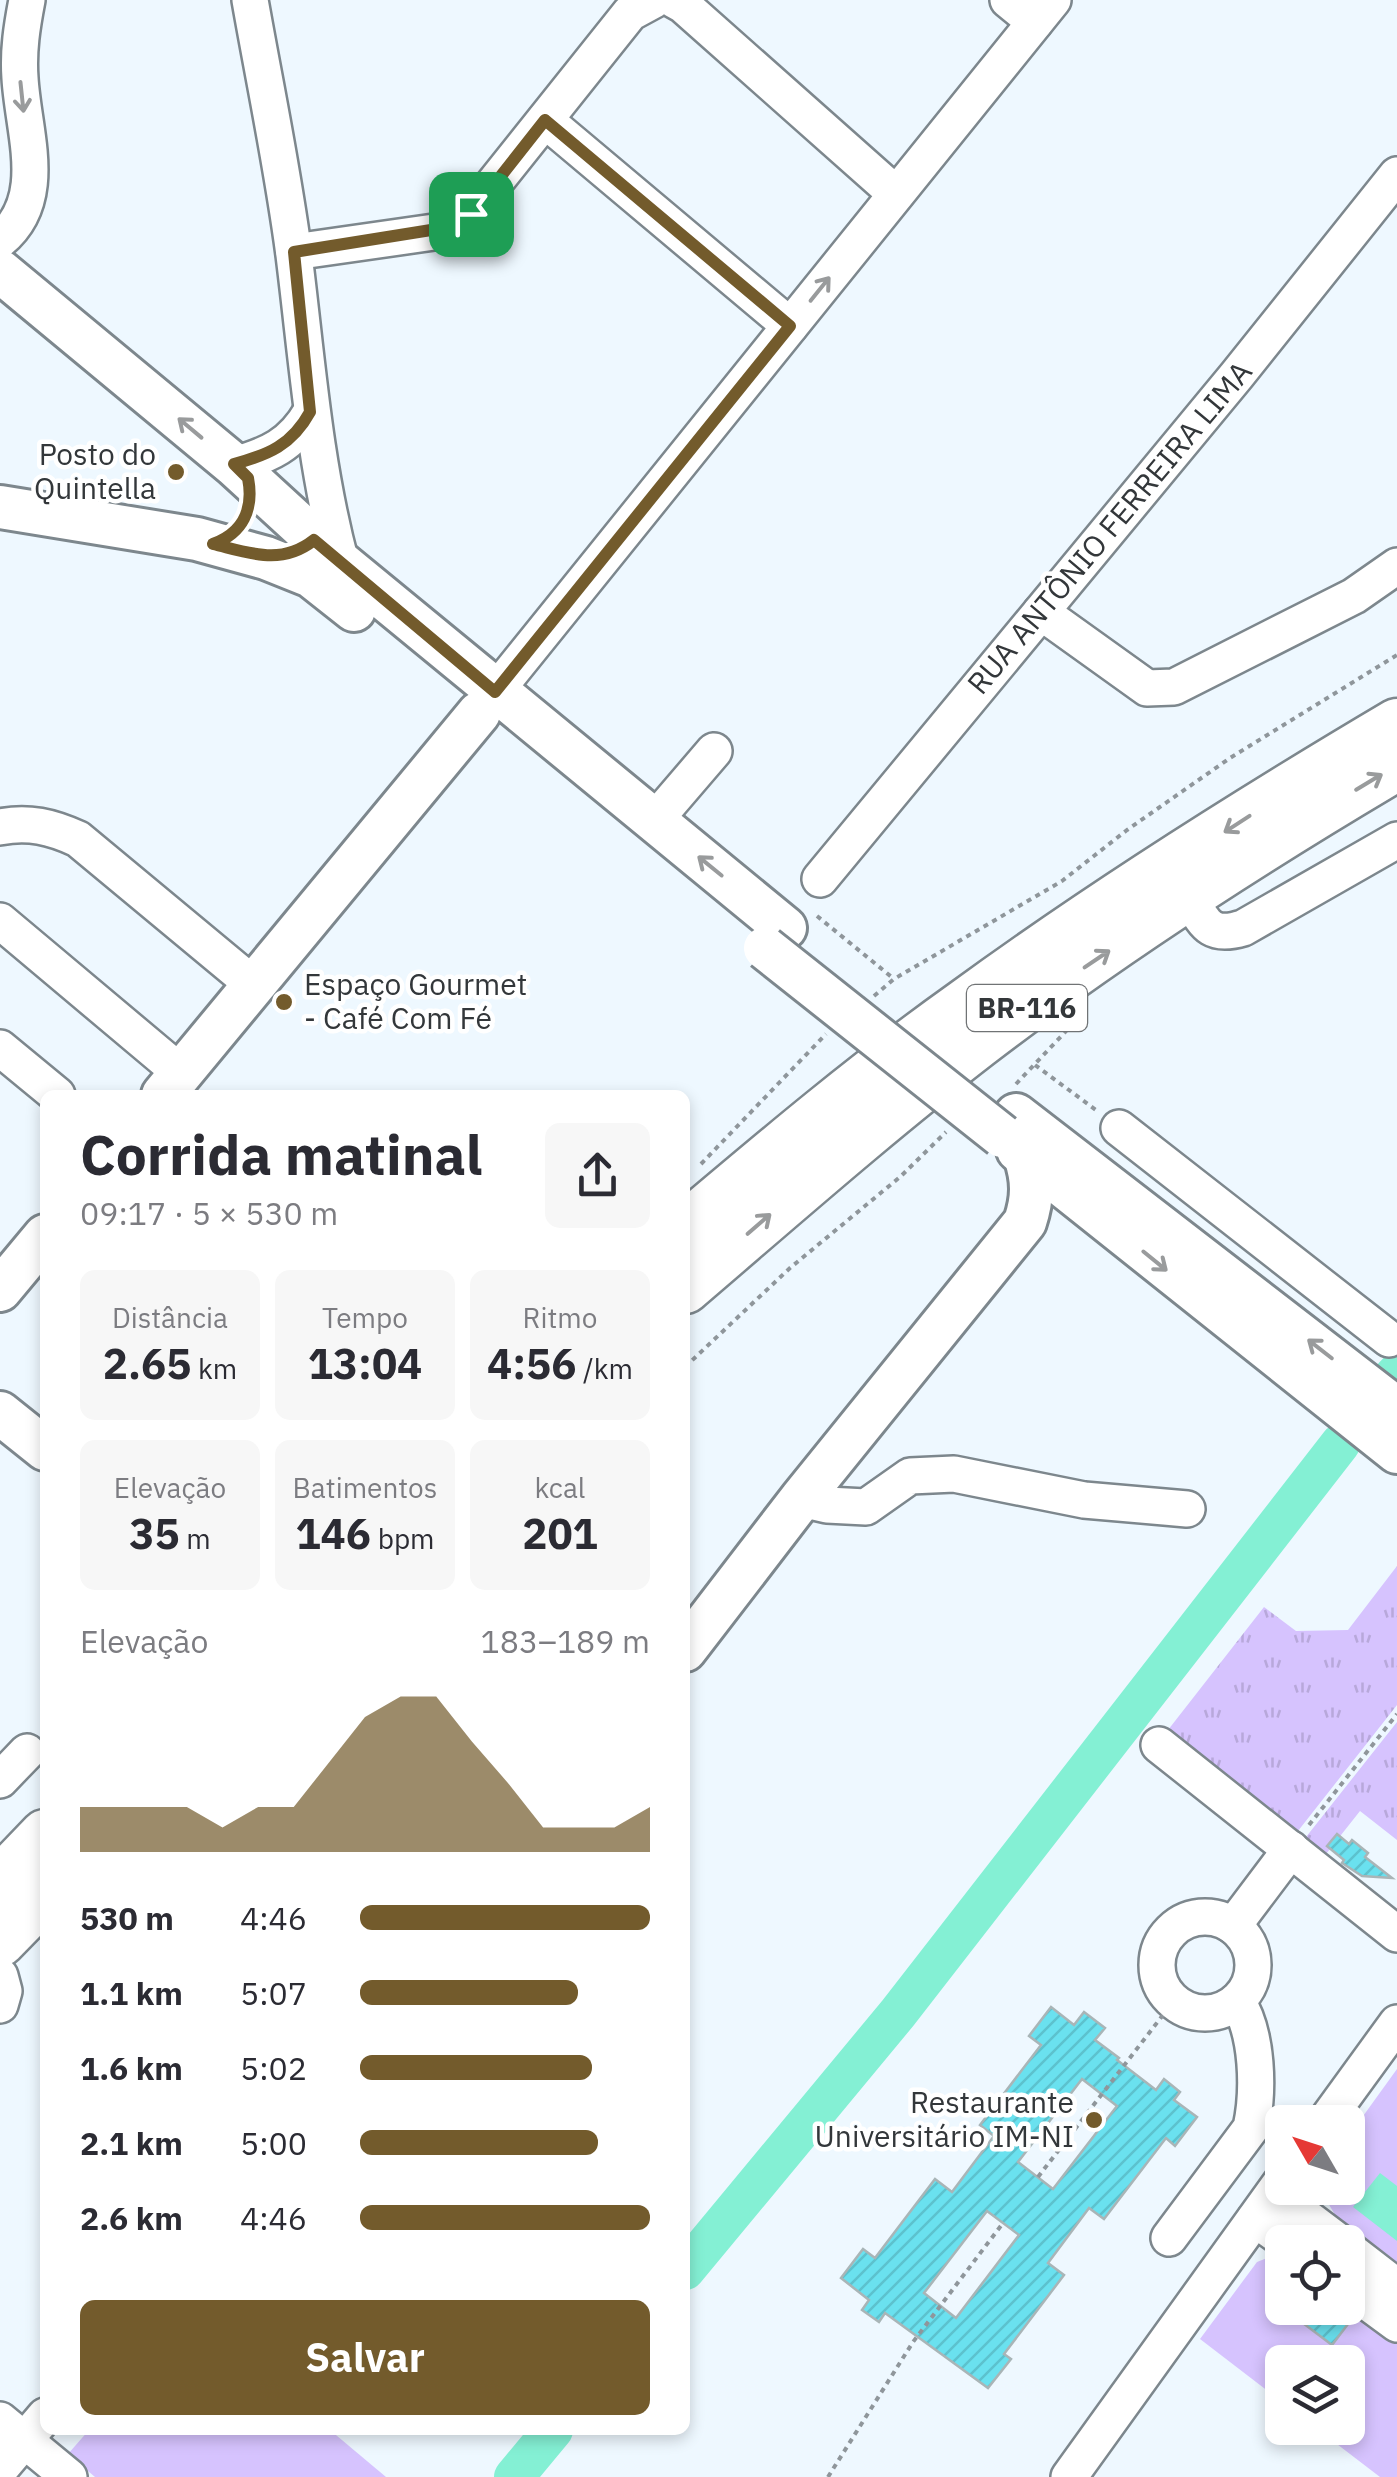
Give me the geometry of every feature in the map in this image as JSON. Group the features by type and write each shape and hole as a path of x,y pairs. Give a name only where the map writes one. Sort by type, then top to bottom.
{"highway":[{"name":"BR-116","path":"690,1224 856,1085 964,1004 1126,895 1397,724"},
{"name":"BR-116","path":"690,1284 880,1120 965,1053 1188,897 1397,765"},
{"path":"0,1882 40,1840"},
{"path":"0,1941 40,1899"}],"main road":[{"path":"0,271 241,471 487,702 775,938 1397,1408"},
{"path":"213,544 227,538 243,522 249,506 241,471"},
{"path":"0,507 213,544 301,570 327,550"},
{"path":"487,702 654,821 775,938 879,992 1015,1122 1079,1200 1397,1452"},
{"path":"172,1084 487,702"},
{"path":"1015,1122 1032,1177 1025,1222"},
{"path":"690,1643 801,1499 1025,1222 1079,1200"},
{"path":"0,1290 40,1242"},
{"path":"0,1413 40,1445"}],"street":[{"path":"0,240 18,222 30,188 20,76 20,39 27,0"},
{"path":"250,0 294,252 327,550"},
{"path":"294,252 456,226 471,214 630,13 654,0"},
{"path":"674,0 896,194"},
{"path":"487,702 1044,11 1008,0"},
{"path":"545,120 790,326"},
{"name":"RUA ANTÔNIO FERREIRA LIMA","path":"820,879 1397,175"},
{"path":"241,471 291,440 310,412"},
{"path":"1040,612 1147,688 1160,690 1174,687 1354,596 1397,566"},
{"path":"654,821 714,751"},
{"path":"0,828 44,826 78,839 255,986"},
{"path":"1188,897 1216,932 1243,928 1397,840"},
{"path":"0,920 172,1084"},
{"path":"0,1048 51,1090"},
{"path":"1119,1128 1393,1334 1357,1378"},
{"path":"801,1499 827,1505 866,1506 910,1476 954,1474 1084,1500 1188,1509"},
{"path":"1159,1745 1397,1934"},
{"path":"0,1780 26,1752"},
{"path":"1232,1926 1291,1849"},
{"path":"1210,1917 1232,1926 1248,1943 1253,1958 1252,1974 1238,2001 1208,2014 1192,2012 1173,2002 1159,1980 1156,1965 1168,1935 1180,1924 1210,1917"},
{"path":"0,1976 4,1991 0,2005"},
{"path":"1169,2238 1250,2128 1251,2042 1247,2018 1238,2001"},
{"path":"1337,2105 1397,2023"},
{"path":"1069,2477 1265,2205"},
{"path":"1281,2205 1312,2225"},
{"path":"1365,2263 1397,2288"},
{"path":"1365,2300 1397,2324"},
{"path":"0,2469 23,2425 69,2477"}],"path":[{"path":"879,992 1062,881 1126,830 1230,758 1397,655"},
{"path":"1015,1122 1034,1064 1096,1003"},
{"path":"691,1174 820,1040"},
{"path":"1034,1064 1119,1128"},
{"path":"690,1361 790,1268 900,1178 946,1132"},
{"path":"1291,1849 1397,1714"},
{"path":"1038,2177 1173,2002"},
{"path":"828,2477 913,2342 1003,2223"}],"green space":[{"path":"1397,1566 1397,1705 1298,1831 1168,1730 1264,1607 1296,1631 1348,1630"},
{"path":"1397,1722 1397,1840 1360,1811 1326,1854 1306,1837"},
{"path":"1397,2069 1397,2477 1380,2477 1338,2445 1365,2445 1365,2345 1265,2345 1265,2389 1200,2339 1257,2262 1265,2259 1265,2325 1365,2325 1365,2225 1324,2225 1334,2213 1329,2205 1365,2205 1365,2113"},
{"path":"85,2435 336,2435 386,2477 95,2477 68,2454"}],"shaded area":[{"path":"1380,2173 1397,2186 1397,2241 1353,2207 1365,2205 1365,2192"}],"building":[{"path":"1337,1834 1349,1844 1352,1840 1368,1853 1365,1857 1392,1878 1362,1876 1342,1863 1344,1860 1327,1846"},
{"path":"1051,2007 1074,2025 1084,2012 1105,2028 1095,2040 1156,2090 1164,2079 1180,2092 1174,2100 1197,2117 1175,2146 1166,2138 1104,2219 1089,2208 1048,2263 1064,2275 1004,2354 1011,2359 988,2388 885,2313 879,2322 862,2310 869,2300 841,2278 863,2249 875,2258 935,2179 952,2192 994,2136 980,2125 1041,2045 1029,2036","holes":["1082,2079 1117,2106 1053,2189 1018,2162","987,2211 1019,2235 956,2318 924,2293"]},
{"path":"1306,2325 1347,2325 1332,2345"}],"waterway":[{"path":"1394,1376 1397,1373"},
{"path":"690,2264 898,2013 1340,1444"},
{"path":"514,2477 549,2435"}],"place":[{"name":"Posto do Quintella","path":"176,472"},
{"name":"Espaço Gourmet - Café Com Fé","path":"284,1002"},
{"name":"Restaurante Universitário IM-NI","path":"1094,2120"}],"route":[{"path":"545,120 790,326 495,692 314,540 301,550 266,558 213,544 236,531 249,506 248,478 234,464 271,453 291,440 310,412 294,252 450,229 471,214 545,120"}]}
